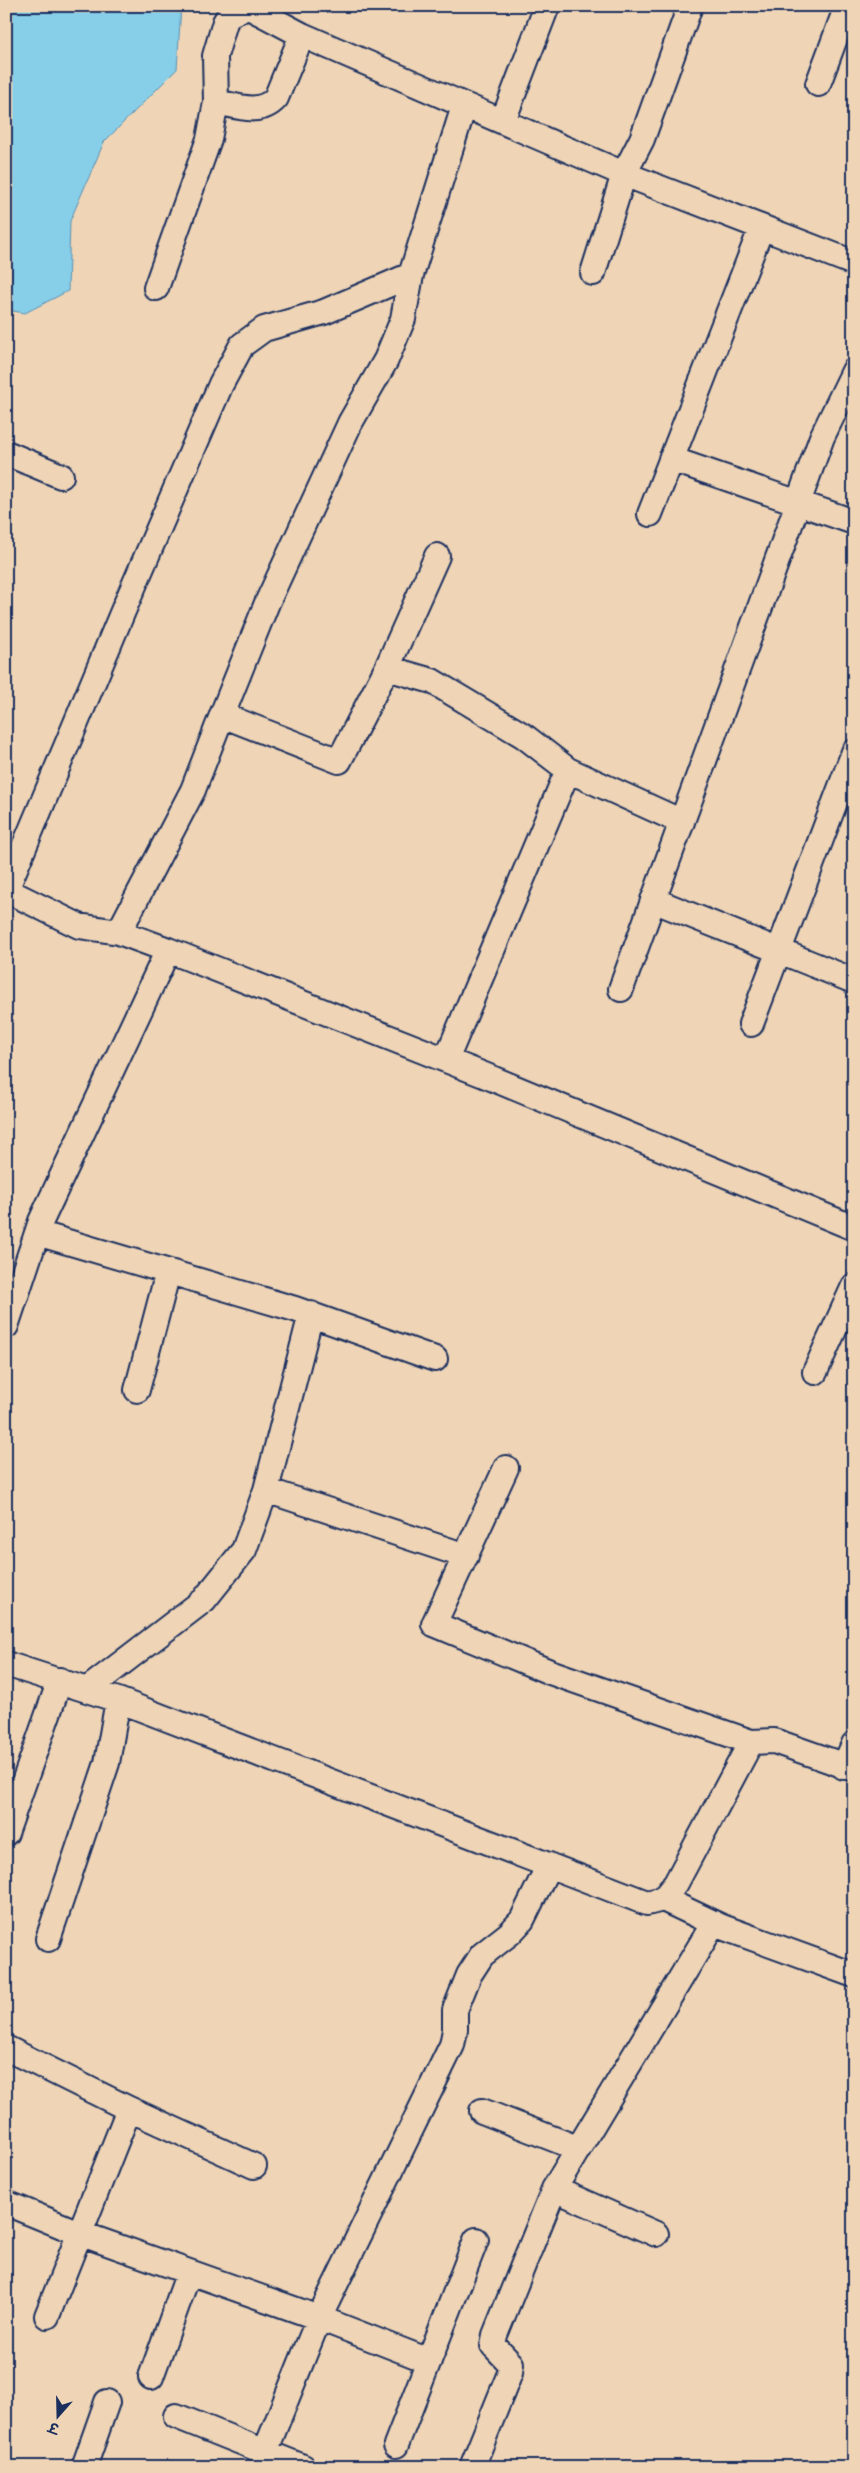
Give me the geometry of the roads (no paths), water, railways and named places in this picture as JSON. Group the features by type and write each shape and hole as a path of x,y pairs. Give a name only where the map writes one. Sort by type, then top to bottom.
{"street":[{"path":"503,121 547,6"},
{"path":"593,273 624,174 642,139 690,6"},
{"path":"818,84 847,6"},
{"path":"156,288 209,139 216,102 215,56 225,22 230,14 248,7 302,35 624,174 761,229 854,263"},
{"path":"216,102 254,108 269,106 276,98 302,35"},
{"path":"119,932 193,790 267,604 350,423 386,360 403,319 412,275 464,106"},
{"path":"650,514 761,229"},
{"path":"412,275 324,312 264,329 242,345 221,384 6,890 79,926 119,932 168,950 446,1060 854,1228"},
{"path":"622,990 822,437 854,370"},
{"path":"6,453 61,476"},
{"path":"671,459 799,501 854,522"},
{"path":"222,715 339,761 388,668 437,556"},
{"path":"388,668 432,681 524,736 568,770 682,822"},
{"path":"750,1024 854,752"},
{"path":"446,1060 568,770"},
{"path":"653,900 778,952 854,981"},
{"path":"6,1326 37,1234 168,950"},
{"path":"37,1234 310,1314 435,1359"},
{"path":"137,1390 168,1272"},
{"path":"815,1372 854,1286"},
{"path":"88,1689 204,1600 244,1550 266,1490 310,1314"},
{"path":"506,1468 434,1624 550,1672 751,1742 774,1740 849,1768 854,1744"},
{"path":"266,1490 466,1556"},
{"path":"6,1664 118,1700 648,1903 663,1899 676,1883 751,1742"},
{"path":"6,1833 60,1680"},
{"path":"48,1938 106,1763 118,1700"},
{"path":"265,2452 319,2318 452,2044 455,2030 455,2010 469,1974 482,1955 510,1933 522,1920 549,1866"},
{"path":"663,1899 714,1923 854,1975"},
{"path":"472,2467 510,2372 511,2364 493,2345 495,2335 554,2189 714,1923"},
{"path":"6,2048 129,2109 254,2166"},
{"path":"47,2316 129,2109"},
{"path":"482,2111 577,2148"},
{"path":"554,2189 656,2234"},
{"path":"6,2203 79,2233 319,2318 429,2361"},
{"path":"396,2445 476,2240"},
{"path":"150,2377 188,2272"},
{"path":"84,2467 107,2402"},
{"path":"176,2416 303,2467"}],"water":[{"path":"11,6 181,6 177,69 104,142 70,221 68,291 25,313 6,310 6,12"}]}
